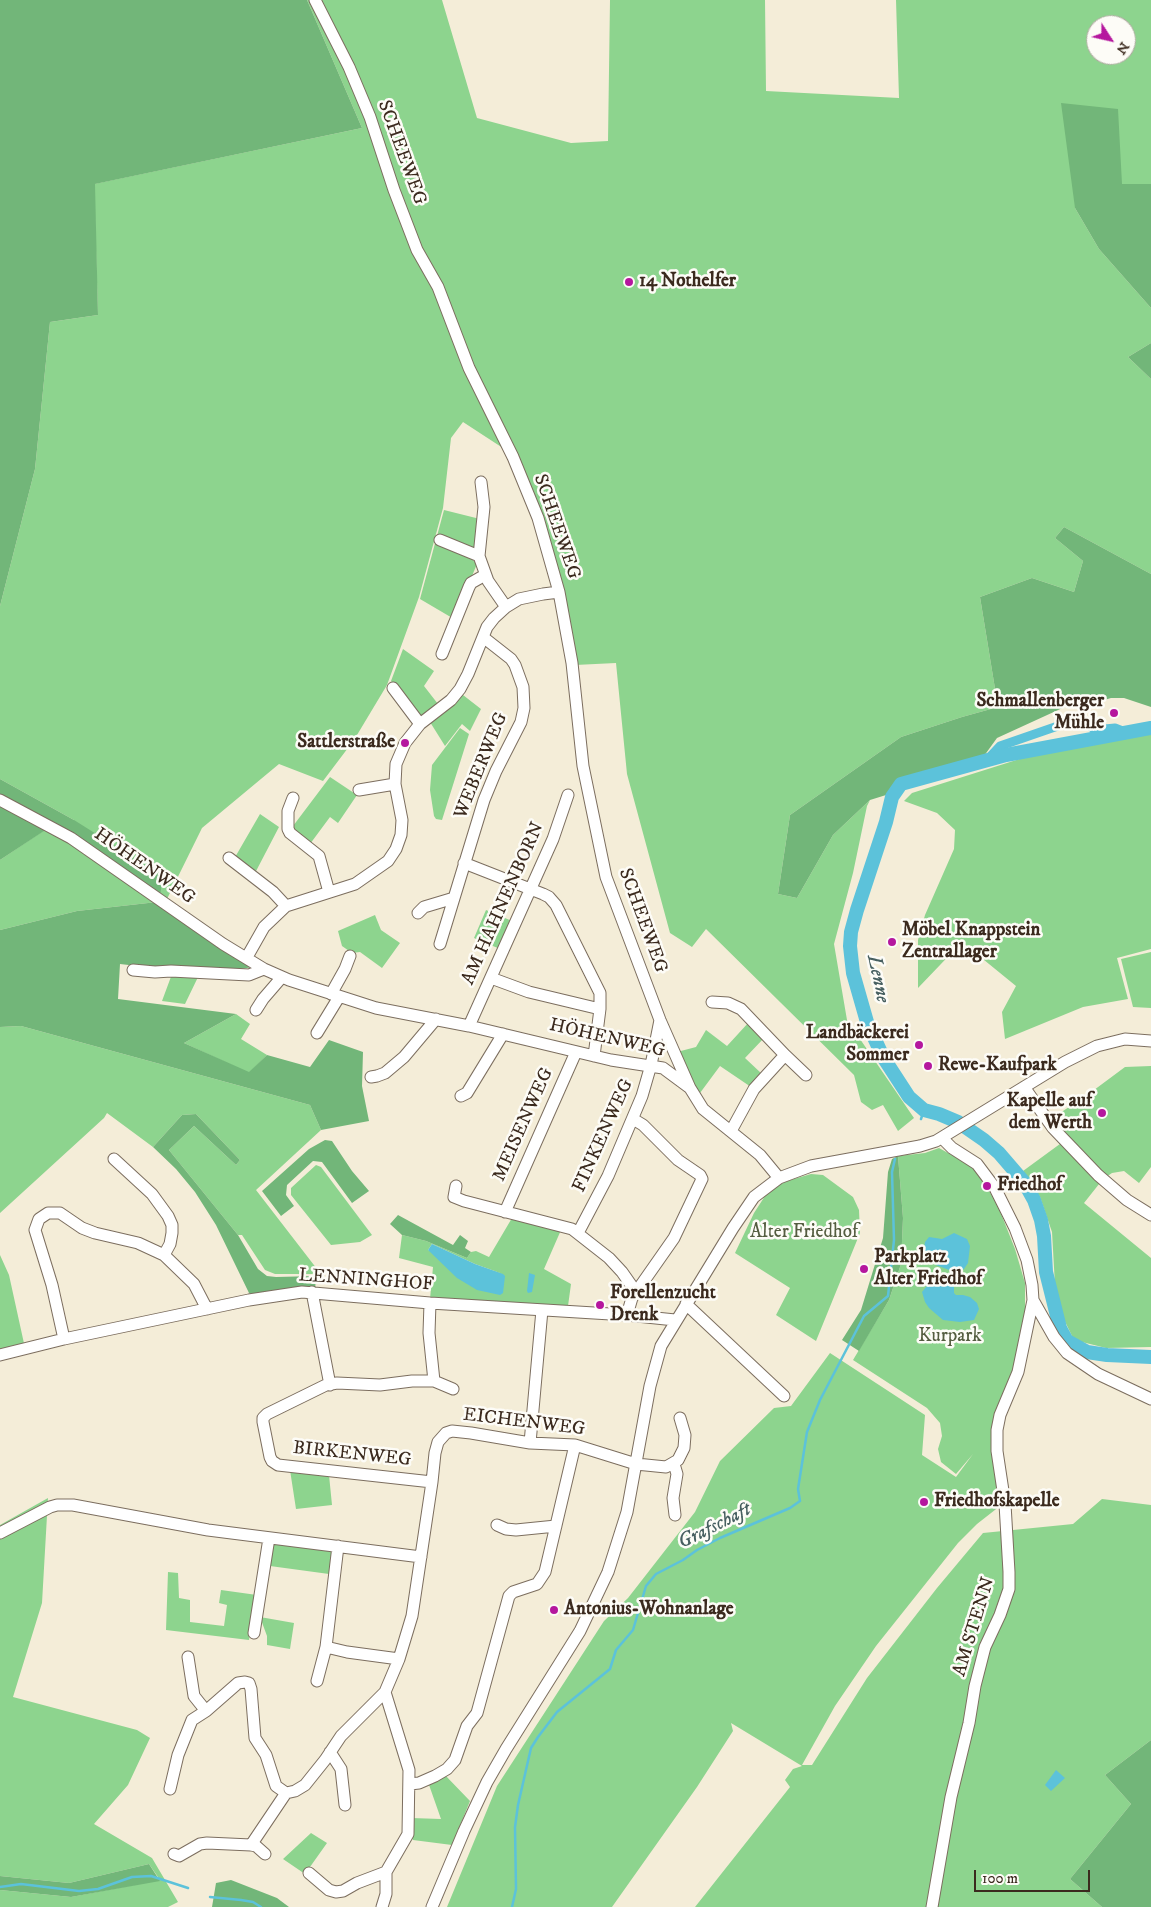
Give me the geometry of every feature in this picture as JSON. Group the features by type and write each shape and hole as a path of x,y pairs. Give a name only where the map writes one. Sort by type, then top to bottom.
{"street":[{"name":"SCHEEWEG","path":"315,0 349,67 370,117 394,190 417,250 438,287 469,368 513,458 538,518 560,592 572,664 583,766 602,861 618,911 660,1020 690,1088"},
{"path":"480,482 484,507 479,556 485,575 506,607"},
{"path":"440,540 479,556"},
{"path":"442,654 469,587 485,575"},
{"path":"247,957 264,927 286,906 355,884 382,866 396,849 401,835 402,820 395,784 396,764 401,750 420,724 451,700 460,690 490,623 506,607 519,599 560,592"},
{"name":"WEBERWEG","path":"440,944 484,800 498,766 521,722 524,708 523,687 515,665 511,659 483,637"},
{"path":"393,688 420,724"},
{"path":"359,790 395,784"},
{"name":"AM HAHNENBORN","path":"469,1026 553,839 568,795"},
{"path":"293,798 288,811 288,829 290,833 319,856 329,892"},
{"name":"HÖHENWEG","path":"0,800 71,838 223,944 282,977 376,1008 469,1026 625,1063 668,1070 690,1088 703,1109 760,1155 779,1178"},
{"path":"229,858 273,892 286,906"},
{"path":"464,863 550,897 556,905 598,987 600,1009 594,1056"},
{"path":"418,914 424,908 454,898"},
{"path":"317,1033 335,995 350,956"},
{"path":"133,970 249,975 264,968"},
{"path":"256,1010 282,977"},
{"path":"491,978 529,992 600,1009"},
{"path":"712,1002 728,1003 741,1009 806,1075"},
{"path":"371,1076 381,1075 397,1062 419,1041 436,1019"},
{"name":"FINKENWEG","path":"578,1233 608,1176 633,1119 651,1066 660,1020"},
{"path":"461,1096 467,1093 503,1034"},
{"path":"432,1907 487,1782 580,1631 601,1589 623,1526 655,1363 661,1346 675,1320 699,1286 746,1207 764,1188 779,1178 810,1166 929,1144 1071,1059 1098,1046 1125,1039 1151,1041"},
{"name":"MEISENWEG","path":"505,1212 576,1052"},
{"path":"731,1131 754,1089 785,1055"},
{"path":"1024,1087 1053,1128 1091,1168 1116,1191 1151,1215"},
{"path":"627,1315 636,1292 674,1238 702,1179 700,1175 678,1160 642,1125 633,1119"},
{"name":"AM STENN","path":"932,1907 951,1797 969,1723 975,1686 985,1648 1009,1589 1010,1572 1005,1504 997,1451 997,1430 1000,1415 1018,1372 1033,1300 1027,1260 1015,1228 995,1188 977,1164 952,1148 945,1136"},
{"path":"114,1159 152,1194 168,1216 172,1224 172,1233 170,1244 164,1256"},
{"path":"456,1186 454,1197 567,1227 578,1233 613,1262 636,1292"},
{"path":"64,1339 52,1285 35,1230 39,1219 44,1215 54,1212 60,1213 82,1228 138,1243 164,1256 194,1284 207,1309"},
{"path":"312,1292 330,1384 380,1385 412,1381 434,1381 453,1389"},
{"name":"LENNINGHOF","path":"0,1355 64,1339 291,1293 312,1292 430,1303 627,1315 675,1320"},
{"name":"AM STENN","path":"1033,1300 1054,1338 1067,1353 1098,1374 1151,1399"},
{"path":"430,1303 429,1333 434,1381"},
{"path":"686,1304 784,1396"},
{"path":"530,1443 542,1310"},
{"name":"BIRKENWEG","path":"330,1384 264,1417 263,1422 272,1461 282,1465 432,1482"},
{"path":"675,1515 673,1498 677,1474 674,1464 682,1452 685,1441 680,1418"},
{"name":"EICHENWEG","path":"385,1692 399,1659 414,1605 436,1448 446,1433 452,1431 530,1443 575,1445 636,1464 661,1467 674,1464"},
{"path":"410,1784 435,1776 455,1760 467,1726 477,1712 509,1596 513,1592 537,1584 545,1572 575,1445"},
{"path":"0,1533 46,1508 66,1505 208,1530 421,1557"},
{"path":"497,1525 506,1529 516,1530 556,1526"},
{"path":"254,1633 269,1538"},
{"path":"317,1680 326,1647 338,1546"},
{"path":"326,1647 347,1652 399,1659"},
{"path":"188,1657 194,1696 206,1711"},
{"path":"170,1789 178,1755 192,1720 206,1711 238,1684 249,1683 252,1689 256,1738 266,1755 276,1786 286,1793 295,1792 305,1785 341,1736 385,1692 408,1765 410,1784 409,1832 386,1872 386,1894 382,1907"},
{"path":"330,1752 337,1761 343,1776 345,1805"},
{"path":"251,1845 286,1793"},
{"path":"174,1854 179,1856 200,1844 207,1843 251,1845 256,1846 265,1854"},
{"path":"309,1873 325,1888 336,1892 343,1891 357,1883 386,1872"}],"green space":[{"path":"0,0 307,0 362,128 95,184 98,315 50,322 35,469 0,606"},
{"path":"307,0 442,0 477,118 571,143 608,141 610,0 765,0 766,91 899,98 896,0 1151,0 1151,184 1122,184 1075,208 1099,249 1151,308 1151,343 1128,357 1151,379 1151,574 1064,527 1055,538 1083,561 1074,592 1032,578 980,597 998,707 901,737 790,815 778,894 797,898 833,835 870,800 834,944 847,1020 914,1118 898,1131 883,1105 872,1110 861,1102 854,1075 706,929 692,947 670,933 627,774 616,663 575,665 563,592 509,452 463,422 451,438 443,508 419,597 387,685 354,740 323,781 279,764 202,828 166,901 77,911 0,930 0,860 49,827 74,820 0,779 0,606 35,469 50,322 98,315 94,184 362,128"},
{"path":"1061,103 1118,109 1122,184 1151,184 1151,308 1099,249 1075,208"},
{"path":"1151,343 1151,379 1128,357"},
{"path":"444,510 480,519 475,548 466,554 477,564 454,619 420,599"},
{"path":"1064,527 1151,574 1151,707 1124,698 1111,698 1094,703 1069,705 997,738 976,767 870,800 833,835 797,898 778,894 790,815 901,737 998,707 980,597 1032,578 1074,592 1083,561 1055,538"},
{"path":"403,649 434,671 424,686 438,704 420,719 391,681"},
{"path":"463,695 481,709 470,731 462,724 445,746 430,722"},
{"path":"460,728 469,734 442,820 436,819 430,790 432,765"},
{"path":"1151,729 1151,949 1117,958 1128,999 1083,1007 1005,1039 1002,1012 1016,986 962,942 918,988 918,940 925,915 954,849 955,830 937,813 904,801 912,793 1086,738"},
{"path":"330,777 357,795 338,823 330,817 310,844 290,830"},
{"path":"0,779 74,820 163,876 160,896 50,827 0,860"},
{"path":"260,814 279,827 254,875 234,859"},
{"path":"166,901 253,967 207,974 120,964 118,999 236,1014 184,1043 249,1072 267,1055 310,1067 329,1040 363,1052 362,1086 369,1121 321,1130 310,1105 21,1026 0,1027 0,930 77,911"},
{"path":"486,910 512,921 500,949 474,938"},
{"path":"375,915 381,930 400,943 382,968 360,952 352,953 342,946 338,931"},
{"path":"1151,952 1151,1008 1133,1007 1121,959"},
{"path":"172,974 199,975 185,1004 162,1001"},
{"path":"236,1014 250,1024 241,1039 267,1055 249,1073 184,1043"},
{"path":"749,1022 764,1038 745,1058 762,1074 751,1087 720,1066 700,1093 693,1089 677,1052 696,1047 706,1030 727,1046"},
{"path":"21,1026 310,1105 321,1130 256,1190 317,1269 317,1274 275,1274 265,1270 242,1235 238,1235 169,1150 194,1126 236,1165 240,1160 196,1114 182,1115 153,1147 107,1113 104,1118 0,1213 0,1027"},
{"path":"1151,1066 1151,1167 1139,1183 1124,1171 1112,1173 1103,1179 1084,1203 1151,1258 1151,1347 1106,1348 1073,1338 1056,1303 1052,1232 1040,1197 1023,1171 1064,1141 1051,1119 1125,1067"},
{"path":"196,1114 240,1160 236,1165 194,1126 169,1150 238,1235 258,1269 267,1276 316,1276 315,1291 254,1296 249,1293 216,1225 195,1192 176,1169 153,1147 182,1115"},
{"path":"325,1140 332,1141 352,1171 369,1191 352,1203 322,1162 313,1161 287,1185 286,1195 294,1206 281,1216 262,1191 309,1149"},
{"name":"Kurpark","path":"939,1148 968,1164 980,1175 998,1206 1015,1249 1025,1283 1025,1324 1014,1377 995,1420 1000,1506 977,1524 958,1543 876,1646 835,1706 802,1765 812,1765 867,1678 937,1588 983,1533 1073,1524 1102,1499 1151,1505 1151,1740 1105,1775 1131,1804 1070,1879 1102,1907 695,1907 790,1787 785,1780 793,1769 802,1766 731,1723 733,1731 697,1787 612,1907 447,1907 497,1786 604,1621 628,1598 695,1512 720,1461 774,1408 791,1406 830,1353 925,1415 922,1455 956,1477 973,1454 956,1474 941,1462 938,1449 942,1436 940,1423 927,1408 853,1360 889,1300 901,1264 903,1218 898,1156 925,1153"},
{"path":"898,1156 903,1218 901,1264 889,1300 859,1351 842,1340 861,1310 883,1238 888,1172 892,1159"},
{"path":"316,1165 321,1167 372,1235 360,1242 331,1245 291,1195 291,1188"},
{"name":"Alter Friedhof","path":"811,1174 823,1175 853,1197 859,1210 860,1233 816,1341 776,1315 790,1288 735,1253 754,1213 765,1196 778,1185"},
{"path":"398,1215 453,1245 460,1235 468,1241 465,1248 471,1252 467,1258 426,1241 402,1235 390,1224"},
{"path":"512,1218 561,1230 544,1269 571,1284 568,1306 430,1299 433,1267 399,1258 402,1235 426,1241 467,1258 471,1252 476,1251 489,1257","holes":["432,1244 475,1264 503,1274 428,1250"]},
{"path":"0,1255 9,1275 25,1348 0,1354"},
{"path":"290,1470 329,1475 332,1505 296,1509"},
{"path":"48,1498 42,1603 13,1697 137,1730 150,1738 128,1785 94,1824 152,1858 178,1902 168,1907 0,1907 0,1890 71,1897 160,1880 149,1864 69,1883 0,1876 0,1525"},
{"path":"274,1542 333,1552 329,1574 270,1566"},
{"path":"168,1572 178,1573 179,1598 190,1600 190,1622 224,1626 227,1605 219,1603 221,1590 257,1595 249,1640 166,1630"},
{"path":"260,1617 294,1623 290,1649 267,1645 267,1636"},
{"path":"1151,1740 1151,1907 1102,1907 1070,1879 1131,1804 1105,1775"},
{"path":"444,1774 470,1801 452,1845 413,1840 411,1818 441,1819 428,1782"},
{"path":"311,1833 327,1843 305,1874 283,1859"},
{"path":"149,1864 160,1881 71,1897 0,1890 0,1876 69,1883"},
{"path":"231,1880 277,1898 289,1907 212,1907 216,1883"}],"water":[{"path":"954,1233 967,1239 970,1246 968,1263 964,1269 957,1273 936,1265 923,1254 925,1242 929,1237 942,1239"},
{"path":"432,1244 475,1264 503,1274 505,1276 503,1293 500,1295 477,1290 457,1278 428,1250"},
{"path":"529,1273 535,1275 532,1292 528,1293 527,1291"},
{"path":"937,1280 954,1286 954,1293 956,1295 970,1297 977,1303 979,1309 974,1320 960,1322 943,1320 929,1308 922,1292 927,1286"},
{"path":"1056,1770 1065,1778 1051,1791 1045,1785"}],"waterway":[{"path":"987,760 1000,746 1078,719 1083,720 1095,730 1115,728 1125,732"},
{"name":"Lenne","path":"1151,728 1006,755 901,784 892,797 886,822 857,910 851,932 850,946 853,973 867,1022 883,1057 909,1097 924,1110 958,1122 984,1140 999,1153 1024,1182 1034,1200 1044,1236 1046,1272 1060,1328 1067,1341 1087,1352 1151,1357"},
{"name":"Grafschaft","path":"921,1119 924,1110"},
{"name":"Grafschaft","path":"512,1907 516,1889 515,1827 518,1805 531,1748 538,1737 557,1712 610,1669 616,1650 633,1630 646,1586 656,1574 720,1538 790,1508 800,1501 798,1489 807,1432 820,1400 864,1316 888,1296 894,1240 892,1172 895,1159"},
{"path":"0,1887 21,1884 79,1891 98,1889 132,1877 151,1876 188,1888"},
{"path":"210,1897 253,1902 261,1907"}],"place":[{"name":"14 Nothelfer","path":"629,282"},
{"name":"Schmallenberger Mühle","path":"1114,713"},
{"name":"Sattlerstraße","path":"405,743"},
{"name":"Möbel Knappstein Zentrallager","path":"892,942"},
{"name":"Landbäckerei Sommer","path":"919,1045"},
{"name":"Rewe-Kaufpark","path":"928,1066"},
{"name":"Kapelle auf dem Werth","path":"1102,1113"},
{"name":"Friedhof","path":"987,1186"},
{"name":"Parkplatz Alter Friedhof","path":"864,1269"},
{"name":"Forellenzucht Drenk","path":"600,1305"},
{"name":"Friedhofskapelle","path":"924,1502"},
{"name":"Antonius-Wohnanlage","path":"554,1610"}]}
